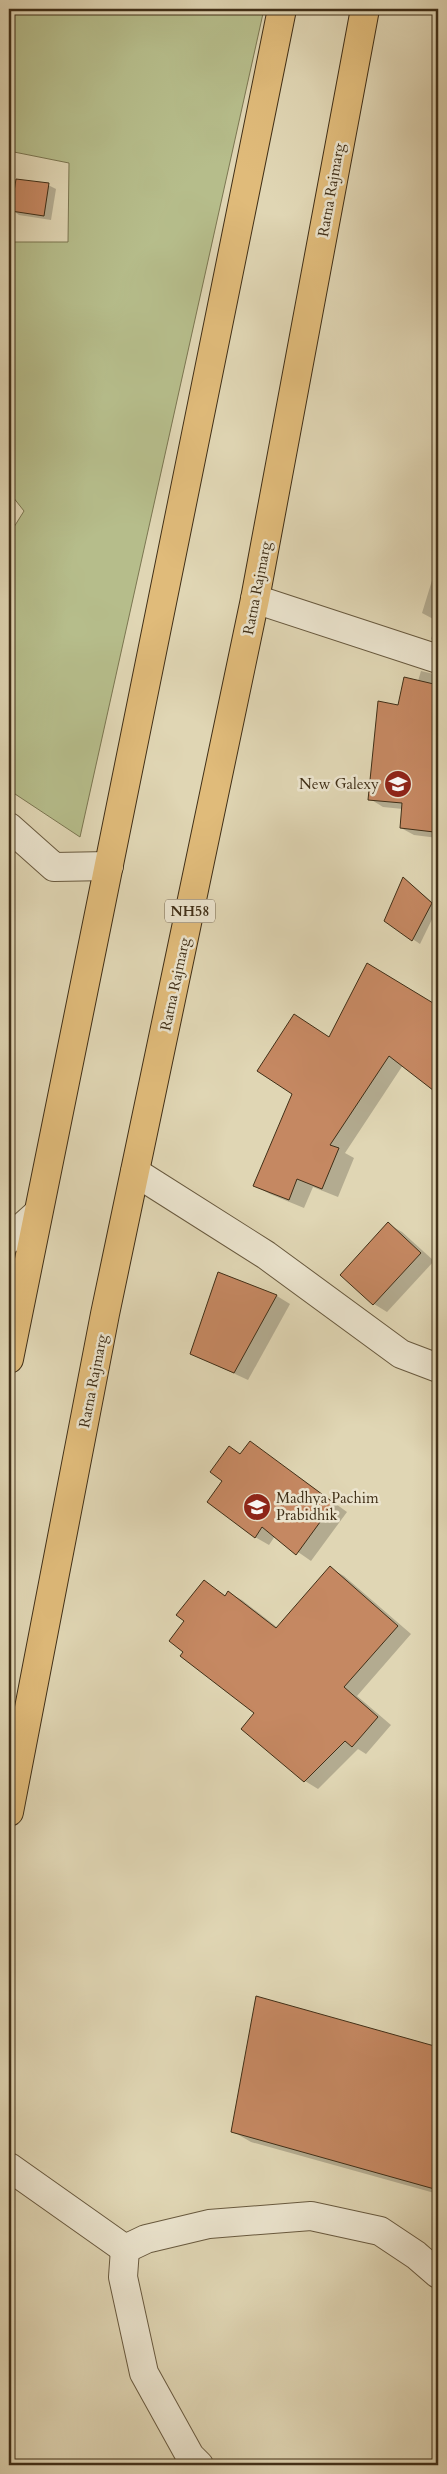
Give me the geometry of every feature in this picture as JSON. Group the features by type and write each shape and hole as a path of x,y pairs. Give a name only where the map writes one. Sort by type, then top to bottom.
{"highway":[{"path":"9,1359 282,9"},
{"name":"Ratna Rajmarg","path":"9,1812 135,1172 255,599 364,9"}],"street":[{"path":"255,599 438,659"},
{"path":"9,827 54,867 109,866"},
{"path":"135,1172 266,1255 401,1354 438,1368"},
{"path":"9,1239 37,1214"},
{"path":"9,2167 125,2249"},
{"path":"125,2249 146,2240 209,2224 311,2216 380,2231 416,2255 438,2274"},
{"path":"125,2249 123,2276 144,2373 190,2456 199,2465"}],"green space":[{"path":"9,9 264,9 80,837 9,790 9,535 24,511 9,492 9,242 68,242 69,163 9,151"}],"building":[{"path":"16,179 49,183 44,216 11,211"},
{"path":"404,677 438,685 438,812 435,812 434,832 400,828 402,803 368,800 378,701 398,705"},
{"path":"403,877 432,903 412,941 384,921"},
{"path":"367,963 438,1006 438,1094 389,1056 330,1145 339,1148 322,1189 297,1179 289,1200 253,1186 292,1094 257,1071 294,1014 329,1037"},
{"path":"388,1222 421,1253 373,1305 340,1275"},
{"path":"218,1272 277,1295 234,1373 190,1354"},
{"path":"250,1441 334,1503 296,1555 262,1527 255,1538 207,1502 222,1481 210,1472 229,1446 240,1454"},
{"path":"330,1566 398,1626 344,1687 378,1717 352,1747 345,1741 304,1782 241,1729 254,1713 180,1656 183,1652 169,1641 184,1621 176,1615 204,1580 225,1596 228,1591 276,1628"},
{"path":"256,1996 438,2047 438,2190 231,2132"}],"place":[{"name":"New Galexy","path":"398,784"},
{"name":"Madhya Pachim Prabidhik","path":"257,1507"}]}
